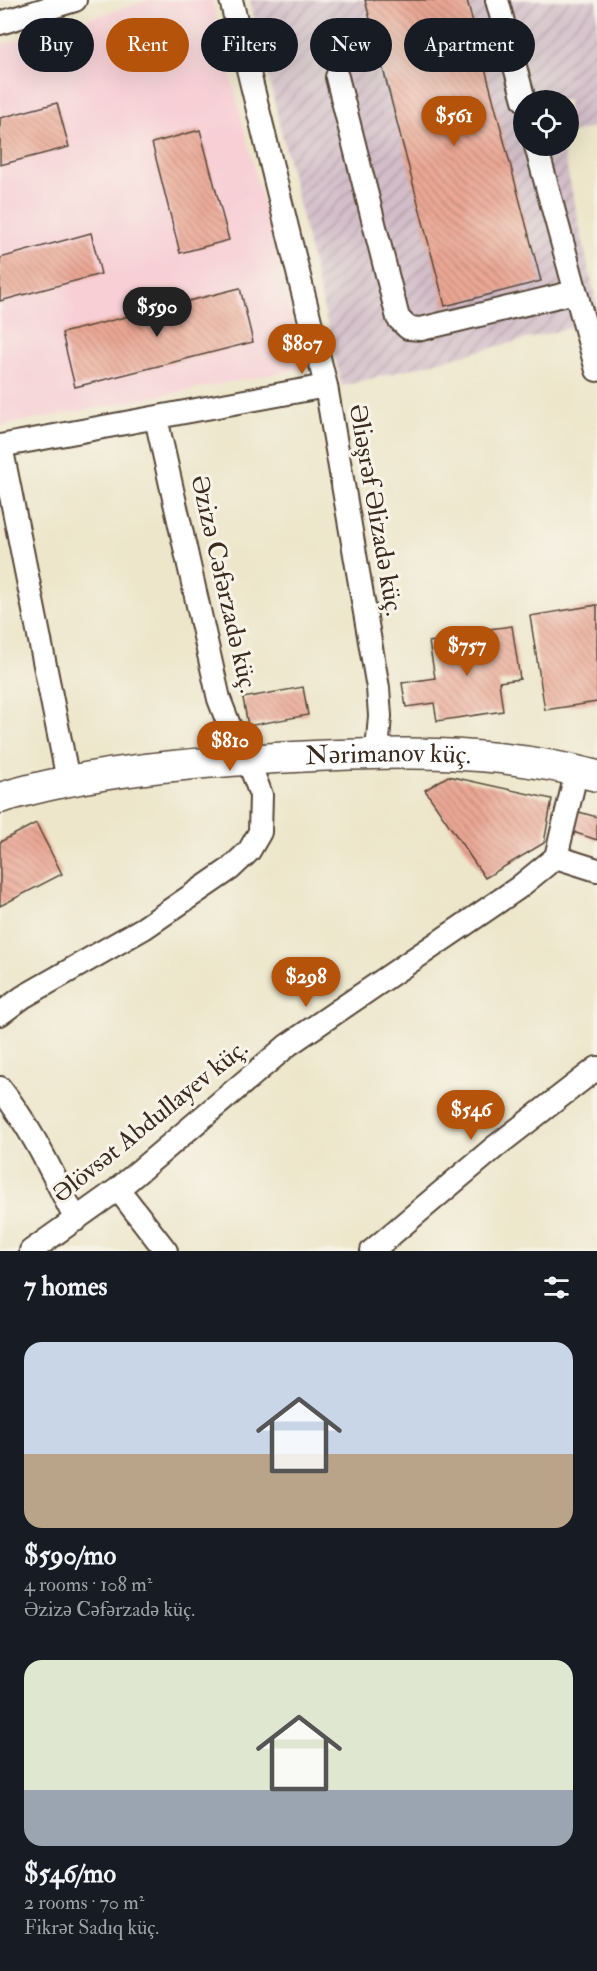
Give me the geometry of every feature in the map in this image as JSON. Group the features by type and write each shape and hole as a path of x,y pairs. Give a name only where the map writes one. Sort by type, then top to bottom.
{"main road":[{"name":"Nərimanov küç.","path":"0,798 68,780 198,764 377,752 466,754 529,761 587,773"}],"street":[{"path":"0,23 75,0"},
{"name":"Əliəşrəf Əlizadə küç.","path":"231,0 326,386 378,688 380,716 377,752"},
{"path":"497,0 521,90"},
{"path":"337,77 398,318 408,328 420,329 575,292"},
{"path":"539,156 597,370"},
{"path":"68,780 1,446 326,386"},
{"name":"Əzizə Cəfərzadə küç.","path":"0,1014 23,997 144,928 230,869 249,851 260,832 261,795 248,760 229,725 219,699 156,418"},
{"path":"587,773 556,857 597,870"},
{"name":"Əlövsət Abdullayev küç.","path":"31,1251 118,1189 288,1045 518,888 556,857"},
{"path":"372,1251 495,1147 597,1068"},
{"path":"0,1088 13,1104 40,1148 76,1220"},
{"path":"118,1189 166,1251"}],"shaded area":[{"path":"150,0 212,0 216,18 201,18 201,72 230,72 304,368 0,426 0,45 18,40 18,72 94,72 94,18 90,18"},
{"path":"250,0 597,0 597,126 579,131 579,90 513,90 513,156 564,156 597,307 597,321 342,386 267,72 298,72 298,18 254,18"}],"building":[{"path":"365,0 467,0 472,18 404,18 404,72 486,72 541,281 445,306 384,72 392,72 392,18 370,18"},
{"path":"57,103 69,147 0,165 0,118"},
{"path":"200,130 229,240 180,253 152,143"},
{"path":"91,233 101,274 0,301 0,258"},
{"path":"240,288 253,342 75,387 62,333"},
{"path":"597,605 597,702 545,710 530,616"},
{"path":"512,626 520,679 499,682 503,711 437,721 434,703 406,707 402,683 435,678 429,642 462,637 464,657 484,654 481,630"},
{"path":"303,687 308,715 248,726 243,698"},
{"path":"448,776 552,799 544,843 485,878 425,790"},
{"path":"579,812 597,817 597,840 573,832"},
{"path":"36,823 62,874 0,906 0,842"}]}
